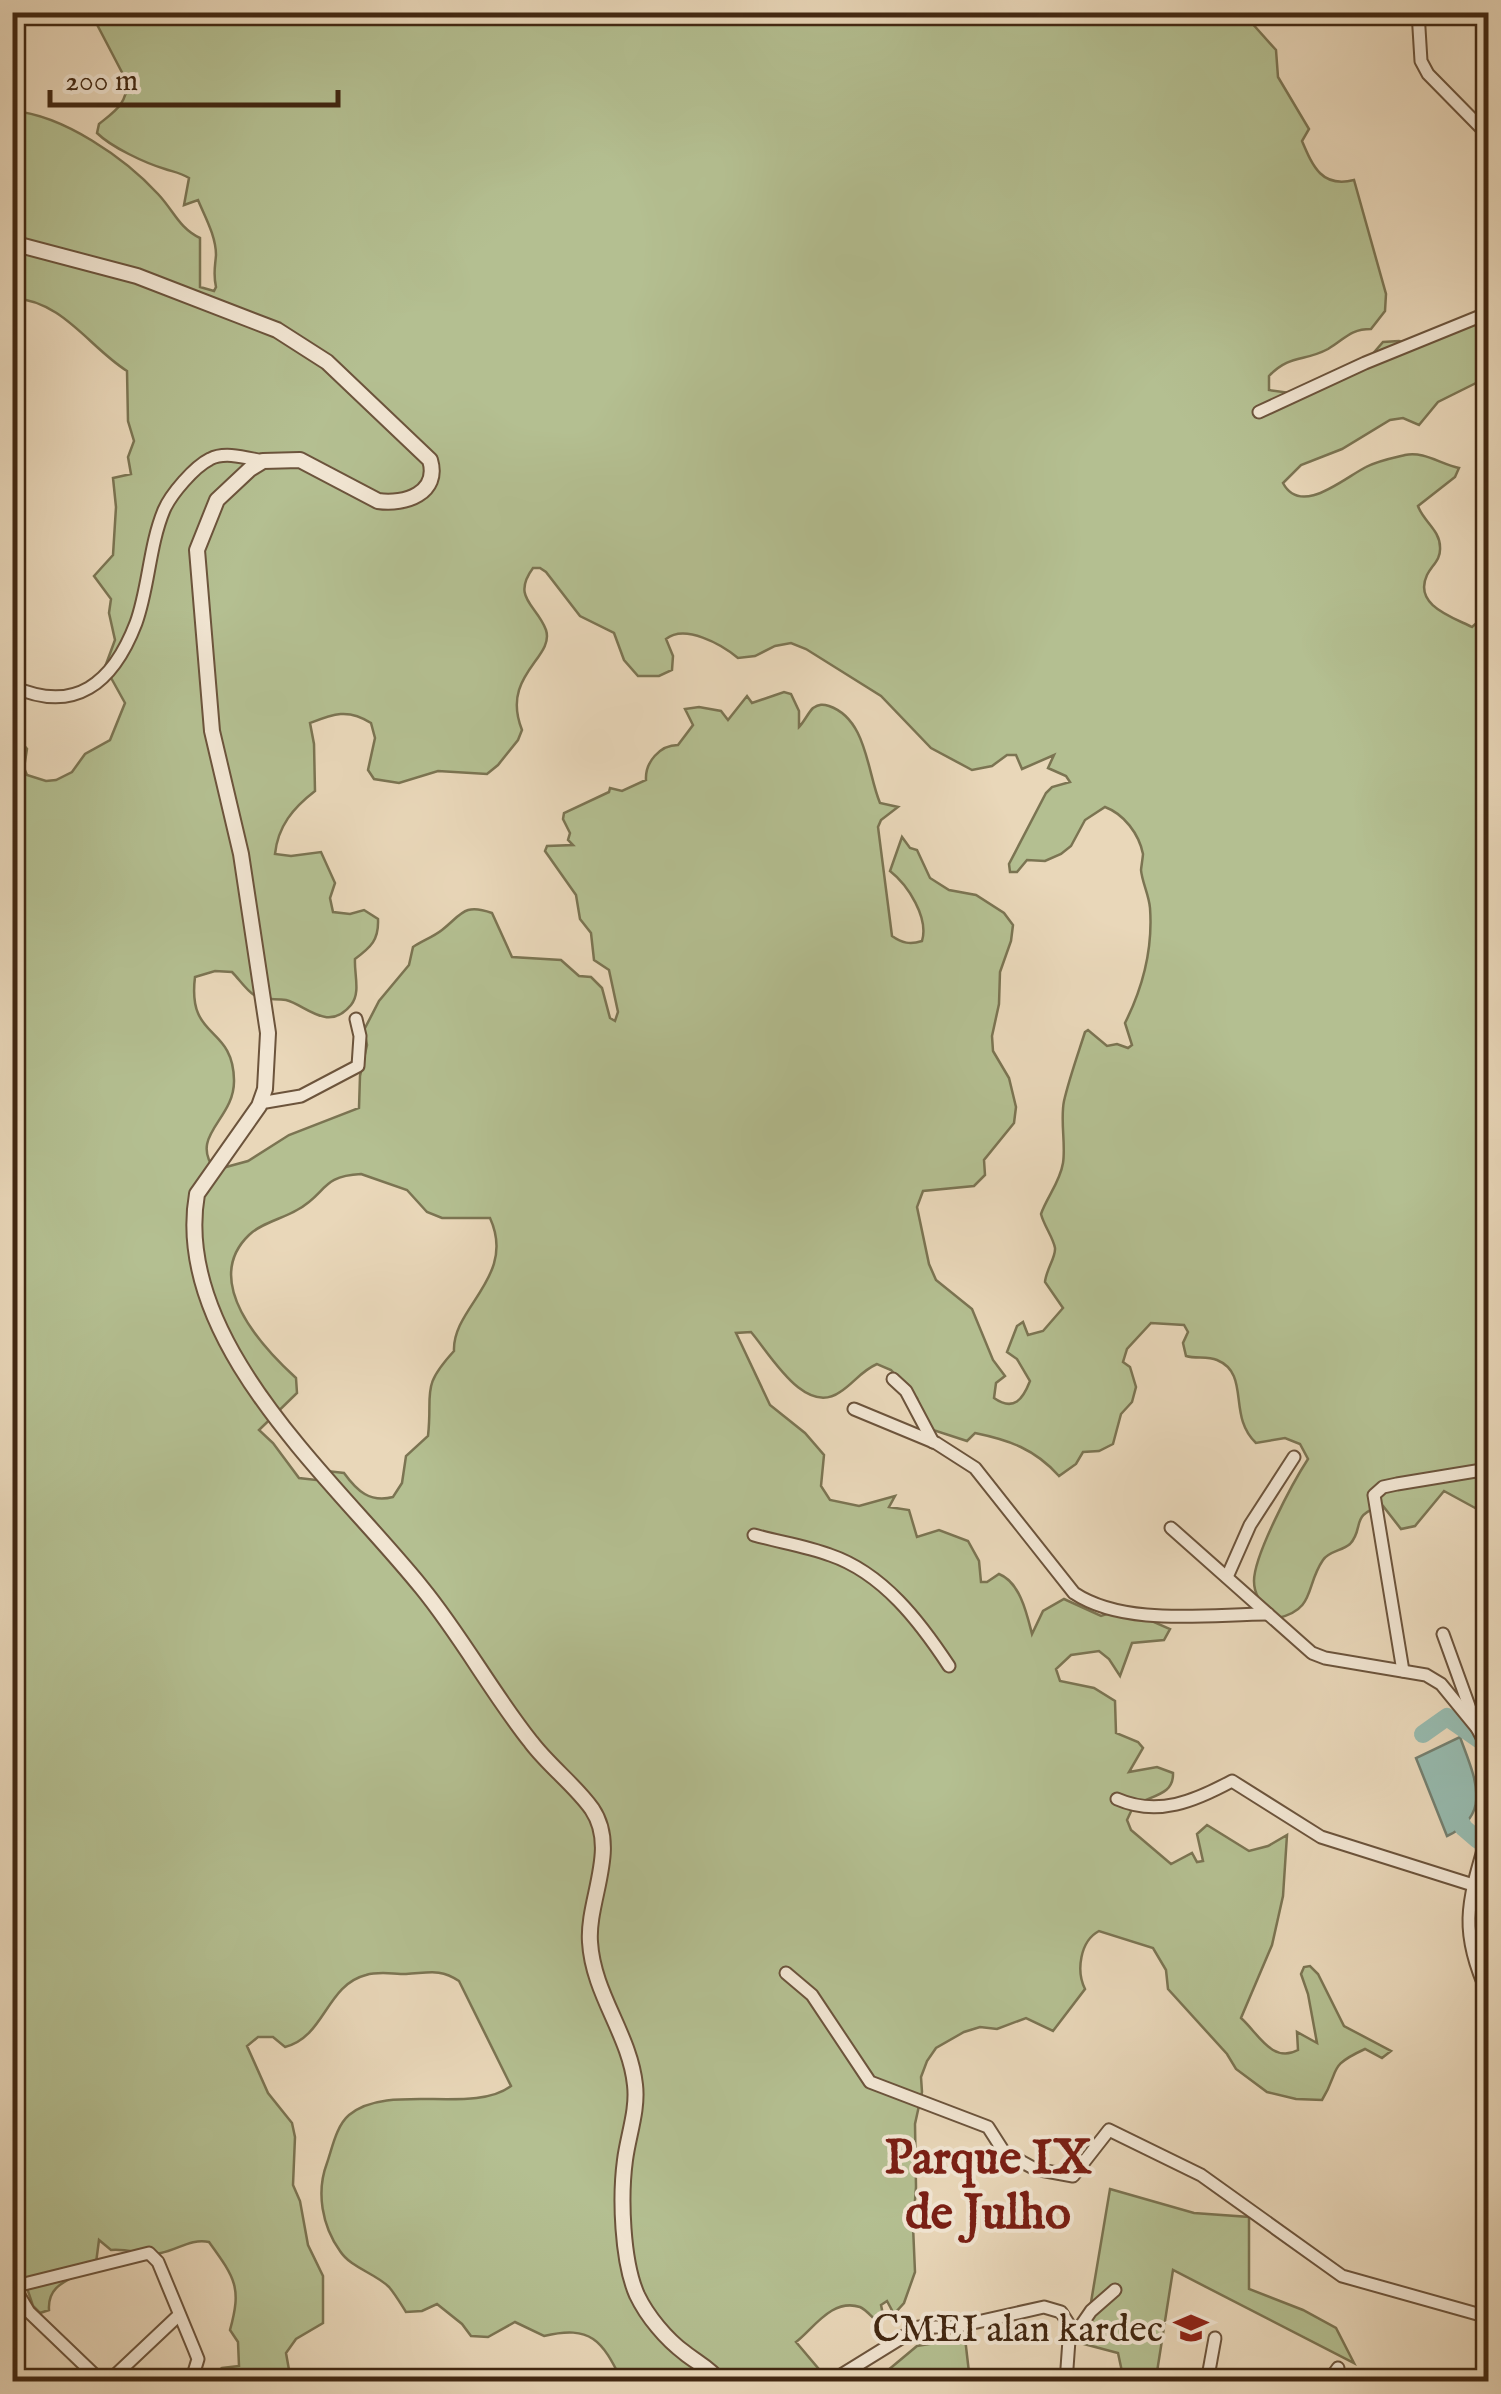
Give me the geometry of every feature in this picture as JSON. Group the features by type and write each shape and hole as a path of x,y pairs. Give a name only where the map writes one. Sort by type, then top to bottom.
{"street":[{"path":"1418,12 1421,61 1428,74 1488,135"},
{"path":"12,243 137,276 277,330 327,362 424,453 433,471 424,491 388,503 300,460 263,461 224,455 206,460 165,508 137,620 114,664 97,682 60,700 44,699 12,686"},
{"path":"1259,412 1488,313"},
{"path":"263,461 250,468 217,500 197,550 212,731 241,854 268,1033 260,1103 197,1194 194,1210 201,1280 217,1325 244,1372 294,1442 423,1589 533,1745 593,1810 603,1848 589,1930 592,1960 604,2004 631,2064 636,2086 622,2200 624,2232 637,2294 668,2339 720,2382"},
{"path":"260,1103 300,1096 358,1066 360,1036 356,1019"},
{"path":"893,1378 906,1391 933,1442"},
{"path":"854,1409 933,1442 975,1468 1074,1593 1089,1602 1105,1609 1144,1615 1268,1614"},
{"path":"1227,1578 1250,1525 1294,1457"},
{"path":"1402,1670 1374,1495 1383,1487 1488,1469"},
{"path":"1172,1528 1312,1652 1324,1658 1426,1676 1440,1684 1477,1728"},
{"path":"754,1535 834,1556 869,1578 916,1616 950,1666"},
{"path":"1443,1634 1487,1747"},
{"path":"1487,1747 1484,1714 1488,1702"},
{"path":"1117,1799 1135,1806 1161,1808 1207,1795 1232,1781 1321,1836 1474,1885"},
{"path":"1488,1833 1466,1921 1474,1964 1488,1994"},
{"path":"1474,1885 1488,1876"},
{"path":"786,1973 812,1995 870,2082 988,2127 1004,2152 1035,2169 1073,2176 1109,2130 1201,2175 1342,2276 1488,2317"},
{"path":"179,2315 105,2382 28,2312 13,2287 144,2253 154,2255 198,2358 192,2382"},
{"path":"1071,2340 1091,2311 1115,2290"},
{"path":"830,2382 919,2327 955,2326 1044,2307 1061,2312 1070,2326 1066,2382"},
{"path":"1216,2338 1208,2380 1223,2382"},
{"path":"1328,2382 1338,2368"}],"green space":[{"path":"1242,12 1276,50 1278,77 1309,129 1302,141 1315,167 1334,181 1354,180 1386,294 1385,311 1371,329 1353,333 1328,349 1284,364 1269,376 1269,390 1290,393 1370,357 1383,342 1409,344 1488,312 1488,377 1438,402 1419,425 1403,418 1390,420 1342,449 1301,465 1283,483 1291,493 1311,496 1370,465 1412,454 1459,468 1455,477 1418,506 1440,547 1438,559 1427,575 1425,594 1445,614 1472,627 1488,613 1488,1515 1444,1491 1415,1526 1401,1529 1383,1506 1372,1509 1362,1517 1350,1544 1323,1560 1299,1609 1278,1618 1258,1598 1256,1569 1275,1519 1308,1459 1300,1444 1285,1438 1256,1443 1242,1421 1233,1375 1217,1360 1186,1356 1183,1343 1188,1332 1184,1325 1151,1323 1127,1349 1123,1362 1130,1367 1136,1387 1132,1402 1121,1414 1113,1444 1099,1451 1083,1452 1076,1464 1059,1476 1031,1452 1010,1443 975,1433 967,1441 933,1430 921,1413 917,1398 891,1370 877,1364 840,1392 827,1398 814,1396 790,1380 751,1332 736,1333 770,1405 805,1433 824,1455 821,1486 830,1500 859,1506 895,1496 889,1507 909,1510 917,1537 939,1530 968,1541 979,1561 981,1582 999,1574 1012,1584 1022,1600 1032,1634 1043,1611 1064,1599 1101,1616 1129,1611 1170,1629 1164,1640 1132,1643 1120,1676 1099,1651 1071,1655 1056,1669 1060,1681 1094,1688 1115,1701 1116,1733 1143,1748 1129,1772 1157,1767 1173,1773 1165,1791 1133,1807 1127,1820 1131,1830 1171,1864 1192,1853 1197,1862 1203,1861 1197,1834 1207,1825 1249,1851 1287,1835 1283,1896 1272,1945 1241,2018 1266,2045 1281,2053 1298,2050 1297,2032 1317,2043 1301,1974 1304,1967 1310,1966 1318,1974 1344,2026 1391,2051 1382,2058 1365,2049 1345,2060 1322,2100 1267,2092 1236,2069 1168,1989 1166,1970 1153,1948 1099,1931 1088,1942 1082,1957 1085,1989 1053,2031 1026,2018 997,2029 980,2027 936,2048 927,2061 915,2124 915,2272 904,2303 894,2314 887,2301 881,2305 884,2319 879,2323 860,2307 841,2307 824,2316 796,2342 823,2374 823,2381 723,2381 696,2367 709,2381 622,2381 608,2355 593,2339 573,2333 544,2336 515,2322 488,2337 471,2336 437,2304 422,2311 406,2312 389,2287 345,2257 325,2220 322,2185 335,2138 349,2115 366,2105 385,2101 475,2098 511,2086 459,1981 440,1973 366,1975 342,1989 309,2033 298,2041 285,2047 273,2037 258,2037 247,2046 268,2093 292,2123 293,2185 308,2245 323,2276 323,2323 296,2339 286,2353 291,2381 204,2381 222,2368 239,2366 238,2342 230,2330 234,2283 209,2242 149,2254 111,2250 99,2240 96,2263 58,2286 49,2310 40,2313 33,2306 26,2285 13,2288 13,742 21,742 27,749 27,775 56,780 72,772 85,754 110,740 125,703 105,667 115,640 109,613 111,599 94,576 113,555 113,478 131,474 128,457 134,441 128,421 127,371 47,307 13,298 13,250 25,254 29,244 13,231 13,142 23,136 20,124 13,124 13,111 72,130 128,166 200,238 200,287 214,291 216,287 216,248 210,227 198,200 184,205 189,178 129,154 97,133 99,124 122,102 127,82 91,13","holes":["533,568 546,572 580,616 614,633 624,660 638,676 659,676 672,670 673,656 666,639 674,635 703,638 738,658 791,643 881,696 931,748 972,770 992,766 1007,755 1016,755 1022,769 1054,755 1048,768 1070,782 1046,793 1009,864 1010,872 1017,872 1027,860 1045,861 1061,854 1071,846 1085,820 1105,807 1118,814 1134,832 1143,854 1141,870 1151,923 1145,967 1125,1023 1132,1045 1107,1046 1088,1030 1085,1032 1063,1108 1063,1163 1041,1214 1055,1248 1045,1282 1063,1308 1043,1331 1028,1335 1023,1322 1017,1326 1007,1352 1017,1359 1030,1381 1017,1402 1007,1404 994,1398 996,1383 1005,1376 993,1360 972,1309 936,1280 917,1207 923,1191 974,1186 985,1175 984,1160 1014,1123 1016,1107 1009,1078 993,1051 992,1036 1000,972 1013,925 1004,913 976,895 949,890 930,878 917,850 910,848 902,837 890,871 915,903 923,932 922,941 914,943 892,936 878,827 898,807 880,803 864,748 851,722 842,713 821,705 813,708 799,727 799,711 791,694 784,692 752,703 747,696 728,720 721,711 685,709 693,725 678,745 655,756 646,780 622,791 610,788 609,792 564,813 570,833 568,840 573,845 547,846 545,851 576,895 580,919 591,933 594,960 609,970 618,1012 615,1021 610,1018 602,988 591,977 579,976 561,960 512,957 492,913 469,910 413,947 409,965 379,1001 364,1030 367,1045 360,1076 359,1108 289,1135 248,1161 215,1170 208,1158 209,1137 228,1106 234,1080 226,1049 198,1012 195,977 215,971 232,972 258,997 286,1000 317,1015 334,1017 354,1000 355,959 370,947 377,932 378,919 364,910 350,914 333,912 330,898 335,883 321,852 275,854 288,818 315,791 310,723 340,714 355,715 371,723 375,738 368,770 374,779 399,783 438,771 487,774 518,740 522,730 518,695 547,640 542,621 525,594 524,587","361,1174 407,1190 427,1212 442,1218 490,1218 496,1239 490,1274 463,1320 454,1351 432,1382 428,1436 406,1456 402,1483 393,1497 385,1498 365,1494 344,1473 327,1471 316,1480 299,1478 259,1430 297,1393 296,1378 267,1349 241,1312 231,1272 236,1253 254,1231 307,1204 338,1178"]},
{"path":"1110,2189 1194,2213 1249,2217 1249,2289 1336,2328 1354,2363 1173,2270 1157,2372 1178,2381 1124,2381 1118,2353 1084,2344"},
{"path":"965,2338 970,2381 875,2381 917,2346"}],"water":[{"path":"1460,1737 1474,1780 1475,1805 1462,1827 1447,1836 1416,1758"}],"waterway":[{"path":"1423,1734 1447,1717 1486,1744 1488,1750"},
{"path":"1458,1818 1478,1840"}],"place":[{"name":"CMEI alan kardec","path":"1191,2328"}],"district":[{"name":"Parque IX de Julho","path":"988,2184"}]}
